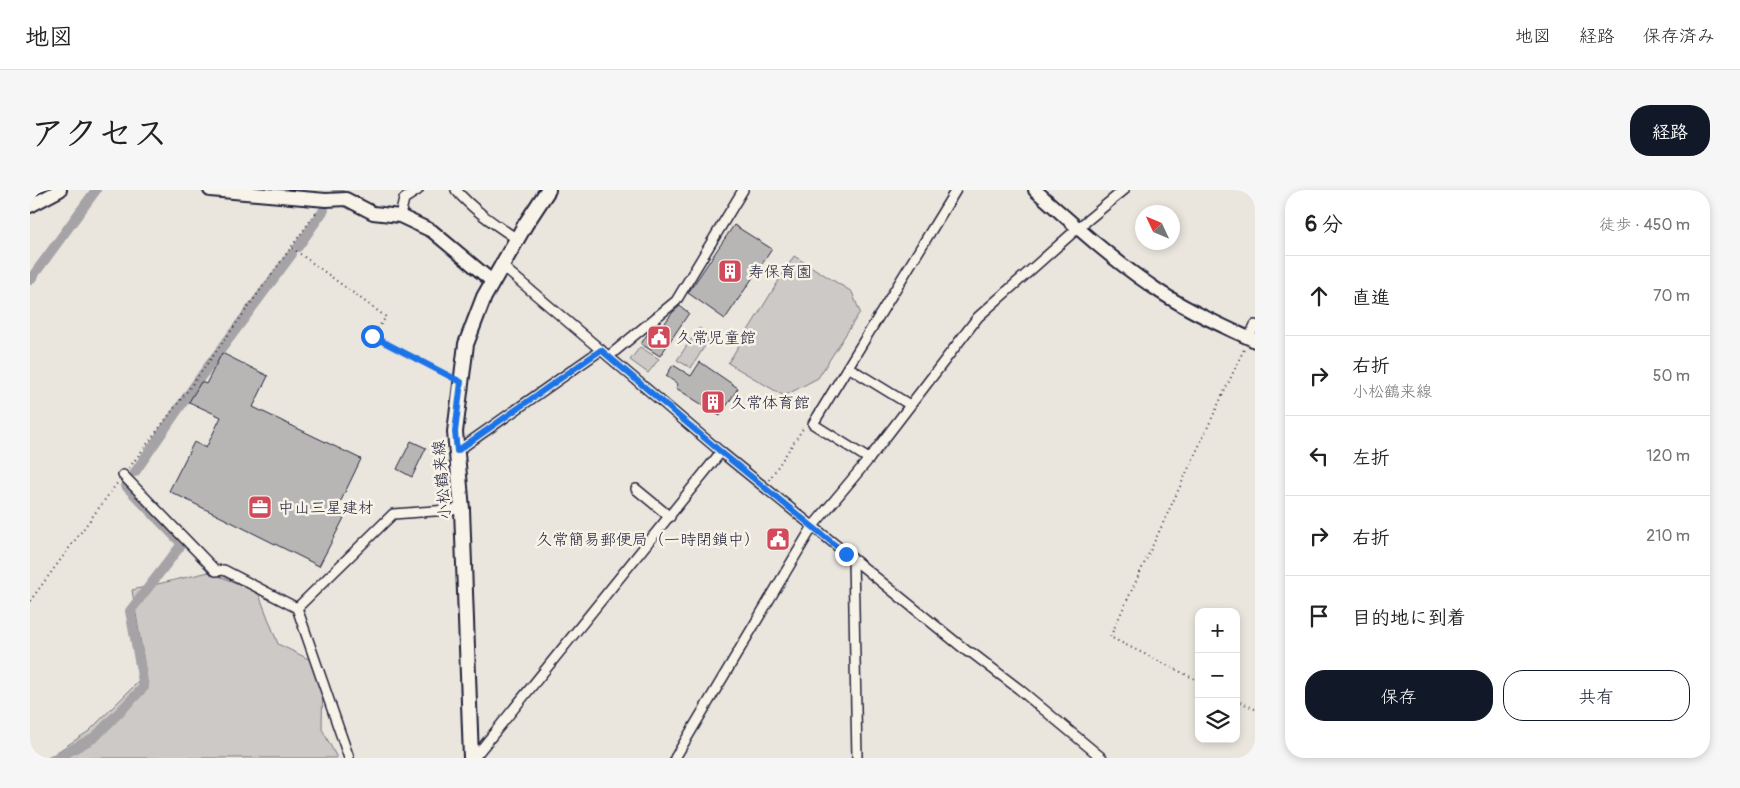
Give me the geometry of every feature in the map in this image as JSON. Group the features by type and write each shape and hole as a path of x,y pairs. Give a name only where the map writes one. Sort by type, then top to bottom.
{"main road":[{"path":"30,206 60,190"},
{"path":"210,190 326,200 346,199 373,213 400,216 432,231 493,282"},
{"name":"小松鶴来線","path":"477,757 462,509 455,432 461,382 466,344 484,297 548,190"},
{"path":"1034,190 1121,264 1151,286 1182,305 1252,339"}],"street":[{"path":"400,216 404,199 418,190"},
{"path":"456,190 464,200 517,239"},
{"path":"609,356 676,300 743,190"},
{"path":"870,459 813,424 956,190"},
{"path":"675,758 813,526 870,459 978,318 1078,228 1124,190"},
{"path":"502,266 721,452 968,652 972,653 1019,689 1102,758"},
{"path":"1252,339 1255,325"},
{"path":"457,451 601,350"},
{"path":"848,367 910,406"},
{"path":"477,757 721,452"},
{"path":"123,476 216,571 224,570 297,608 349,758"},
{"path":"636,489 670,517"},
{"path":"297,608 394,514 462,509"},
{"path":"853,559 857,758"}],"path":[{"path":"30,602 194,382 326,200"},
{"path":"291,247 386,317 372,336 461,382"},
{"path":"1195,679 1110,637 1252,339"},
{"path":"764,487 805,426 813,424"},
{"path":"1240,702 1255,709"}],"shaded area":[{"path":"794,256 852,292 860,312 818,378 784,396 728,363"},
{"path":"699,328 711,336 691,368 677,360"},
{"path":"640,347 659,359 648,373 630,360"},
{"path":"209,572 258,592 278,644 323,666 322,729 337,758 48,758 89,731 146,674 132,590"}],"building":[{"name":"寿保育園","path":"734,225 772,249 725,319 688,293"},
{"name":"久常児童館","path":"680,306 689,313 660,356 641,344 650,330 655,327 660,330 672,313"},
{"path":"222,353 268,376 253,407 361,459 335,513 344,518 319,566 169,491 194,442 206,448 221,417 189,402 201,382 206,384"},
{"name":"久常体育館","path":"700,362 738,388 720,416 676,388 678,384 666,376 673,365 691,376"},
{"path":"411,441 426,448 412,477 397,469"}],"waterway":[{"path":"30,280 96,190"},
{"path":"336,193 339,190"},
{"path":"298,247 324,210"},
{"path":"135,472 202,375 292,254"},
{"path":"57,758 95,737 144,687 130,611 182,544 126,486"}],"place":[{"name":"寿保育園","path":"730,271"},
{"name":"久常児童館","path":"659,337"},
{"name":"久常体育館","path":"713,402"},
{"name":"中山三星建材","path":"260,507"},
{"name":"久常簡易郵便局（一時閉鎖中）","path":"778,539"}],"route":[{"path":"372,336 461,382 455,432 457,451 601,350 721,452 846,554"}]}
